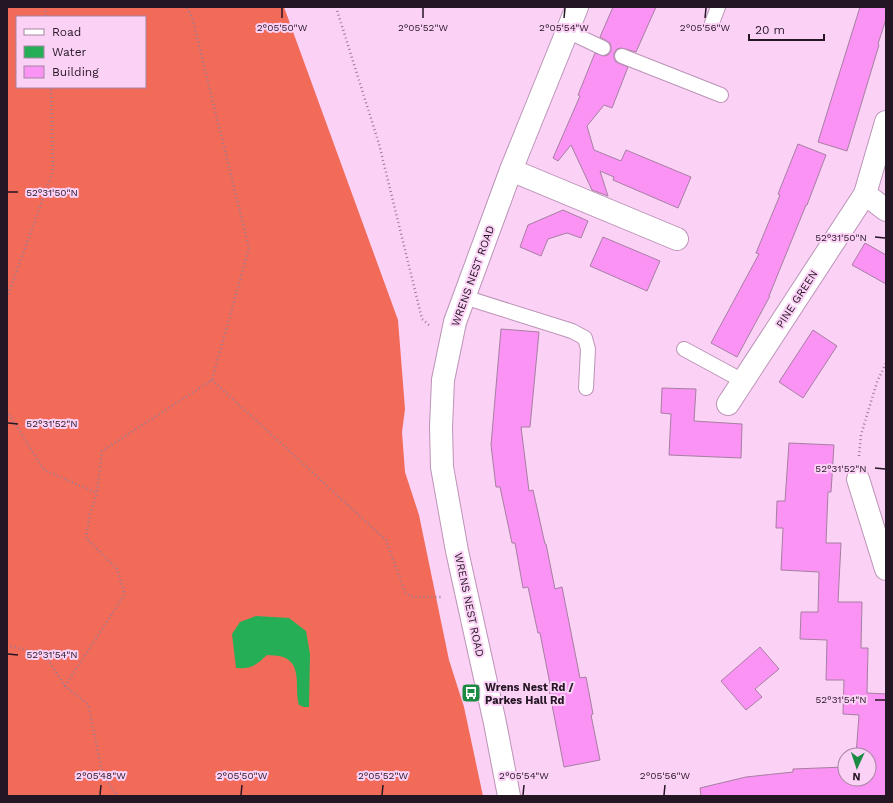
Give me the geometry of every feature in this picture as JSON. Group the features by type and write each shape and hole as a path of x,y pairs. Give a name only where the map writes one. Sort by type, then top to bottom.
{"street":[{"name":"WRENS NEST ROAD","path":"509,795 457,551 442,467 441,427 443,380 455,322 511,170 577,7"},
{"name":"PINE GREEN","path":"728,404 865,194 886,122"},
{"path":"511,170 677,240"},
{"path":"865,194 886,210"},
{"path":"858,479 886,569"}],"lane":[{"path":"712,23 718,7"},
{"path":"567,31 604,48"},
{"path":"622,56 721,95"},
{"path":"464,297 572,331 585,338 588,349 586,388"},
{"path":"684,348 743,381"}],"path":[{"path":"65,686 125,594 117,569 86,538 90,514 97,493 102,451 212,380 249,248 193,21 187,7"},
{"path":"336,7 379,144 422,319 451,342"},
{"path":"7,298 53,171 51,88"},
{"path":"858,479 861,435 877,382 886,362"},
{"path":"212,380 386,540 405,592 412,597 467,597"},
{"path":"7,411 44,470 97,493"},
{"path":"7,645 45,655 65,686 88,704 103,776 118,796"}],"shaded area":[{"path":"7,7 284,7 398,320 405,409 402,432 405,472 419,515 449,660 464,707 483,796 7,796"}],"water":[{"path":"256,616 289,618 306,631 310,654 309,707 299,705 296,671 289,660 279,656 267,655 253,666 236,668 232,634 240,622"}],"building":[{"path":"613,7 656,7 636,52 621,48 617,49 614,53 616,62 628,67 612,108 604,105 587,126 594,150 621,161 626,150 691,177 678,208 613,180 614,177 600,171 608,196 592,190 571,145 558,161 553,158 580,96 578,95 595,53 604,56 608,55 611,51 610,43 600,37"},
{"path":"860,7 886,7 886,19 847,151 818,142"},
{"path":"798,144 826,155 770,296 737,357 711,343 759,254 756,253 780,195 778,194"},
{"path":"563,210 588,221 581,238 567,233 548,239 541,256 520,247 528,225"},
{"path":"603,237 660,261 647,291 590,266"},
{"path":"865,243 886,255 886,284 852,265"},
{"path":"501,329 539,332 530,427 521,427 529,491 533,490 555,589 562,587 580,678 586,677 593,714 591,715 600,760 564,767 540,633 538,633 528,587 523,588 515,543 512,543 500,487 496,487 491,445"},
{"path":"813,330 837,346 803,398 779,382"},
{"path":"662,388 696,389 694,421 742,424 741,458 669,455 671,414 661,413"},
{"path":"789,443 834,445 831,492 828,492 826,543 841,543 838,602 862,602 861,648 868,648 867,693 886,694 886,796 701,796 700,788 746,777 793,772 793,769 837,767 837,787 877,787 877,747 857,747 859,715 843,714 844,680 826,680 827,640 800,639 801,612 818,612 819,572 781,570 783,528 776,528 777,501 785,501"},
{"path":"760,647 779,669 755,689 762,697 746,710 721,681"}],"place":[{"name":"Wrens Nest Rd / Parkes Hall Rd","path":"471,693"}]}
